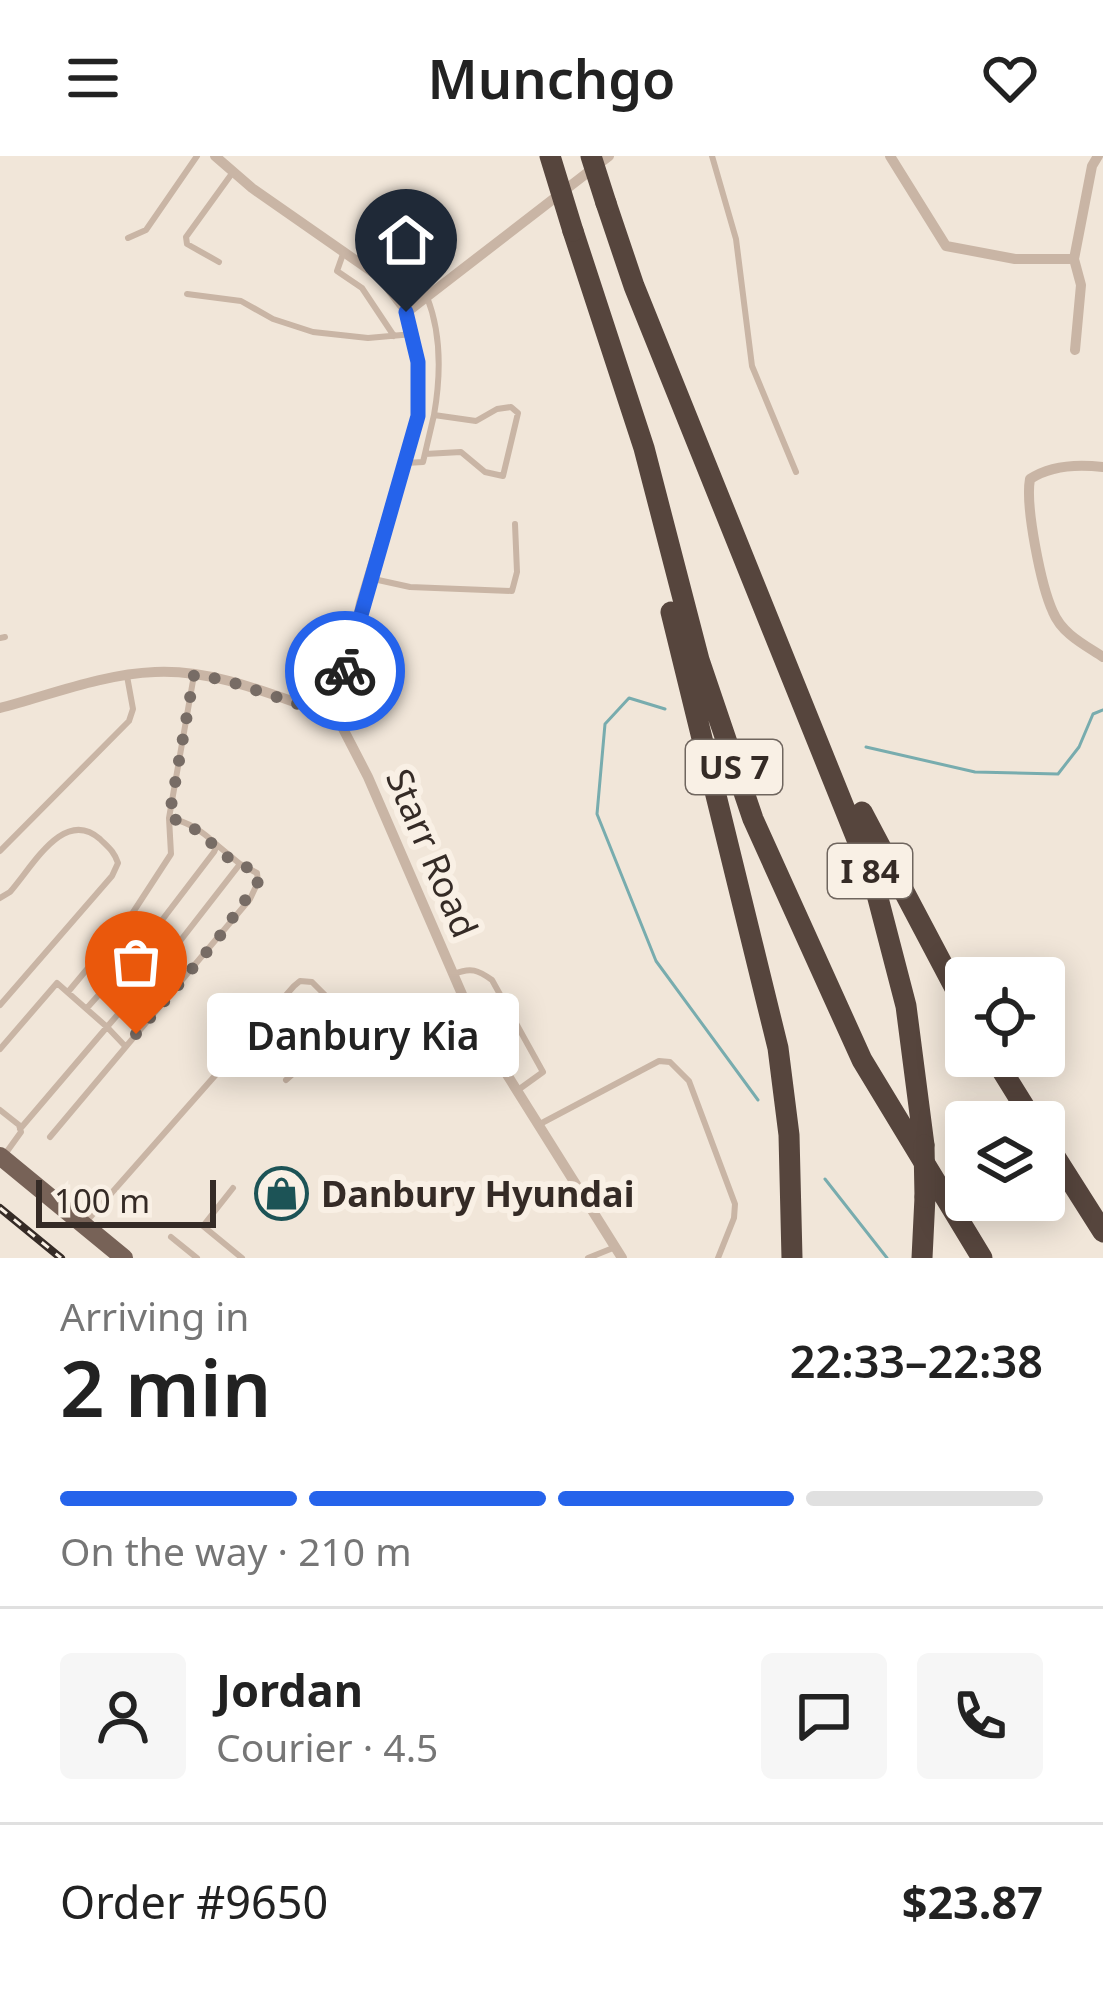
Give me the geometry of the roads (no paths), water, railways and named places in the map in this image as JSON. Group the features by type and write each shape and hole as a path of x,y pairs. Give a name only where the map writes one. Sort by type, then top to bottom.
{"highway":[{"path":"550,156 575,235 770,1005 789,1135 792,1258"},
{"name":"I 84","path":"591,156 634,286 858,837 886,920 914,1048 924,1145 922,1258"},
{"name":"US 7","path":"575,235 644,448 699,661 753,819 862,1060 982,1258"},
{"name":"US 7","path":"767,610 883,856 945,970"},
{"path":"1065,1168 1103,1221"},
{"path":"1065,1171 1103,1232"}],"main road":[{"path":"1,1157 124,1258"}],"street":[{"path":"0,708 155,672 225,680 337,717 369,578 418,416 413,334 406,312 381,278 215,156"},
{"path":"406,312 609,156"},
{"path":"890,156 946,246 1015,259 1075,259"},
{"path":"1076,350 1081,285 1075,259 1092,166 1099,156"},
{"path":"1103,467 1044,470 1030,479 1026,500 1053,613 1068,634 1103,657"},
{"name":"Starr Road","path":"337,717 368,777 451,976 515,1092 619,1252"}],"lane":[{"path":"128,238 146,230 197,156"},
{"path":"712,156 736,239 752,366 796,472"},
{"path":"219,262 195,252 186,237 233,172"},
{"path":"344,250 337,271 362,288 394,336"},
{"path":"187,294 241,301 273,320 313,332 368,338 413,334"},
{"path":"406,464 423,462 438,388 437,323 427,297"},
{"path":"425,454 461,452 485,472 502,476 518,413 511,407 497,409 476,421 434,415"},
{"path":"369,578 478,592 512,590 517,572 515,524"},
{"path":"68,992 128,920 171,854 169,818 194,675"},
{"path":"0,851 129,721 133,709 127,676"},
{"path":"50,1137 250,898 258,882 257,873 187,822 169,818"},
{"path":"0,898 64,830 78,826 90,831 118,863 112,876 0,1005"},
{"path":"87,1008 158,927 217,845"},
{"path":"1,1157 239,864"},
{"path":"451,976 478,970 492,980 543,1072 515,1092"},
{"path":"84,1225 300,980 312,982 328,998 326,1013 296,1031 271,1061"},
{"path":"0,1049 57,983 126,1046"},
{"path":"286,1080 324,1046 328,1031 319,1017"},
{"path":"539,1124 622,1078 659,1061 670,1061 689,1081 735,1204 718,1258"},
{"path":"0,1110 20,1129"},
{"path":"233,1188 203,1226 242,1258"},
{"path":"171,1237 197,1258"},
{"path":"588,1258 619,1252"}],"waterway":[{"path":"665,709 629,698 605,724 597,814 656,961 758,1100"},
{"path":"866,747 975,772 1058,774 1079,747 1093,714 1103,710"},
{"path":"825,1179 887,1258"}],"railway":[{"path":"0,1208 61,1258"}],"place":[{"name":"Danbury Kia","path":"136,1034"},
{"name":"Danbury Hyundai","path":"282,1194"}]}
